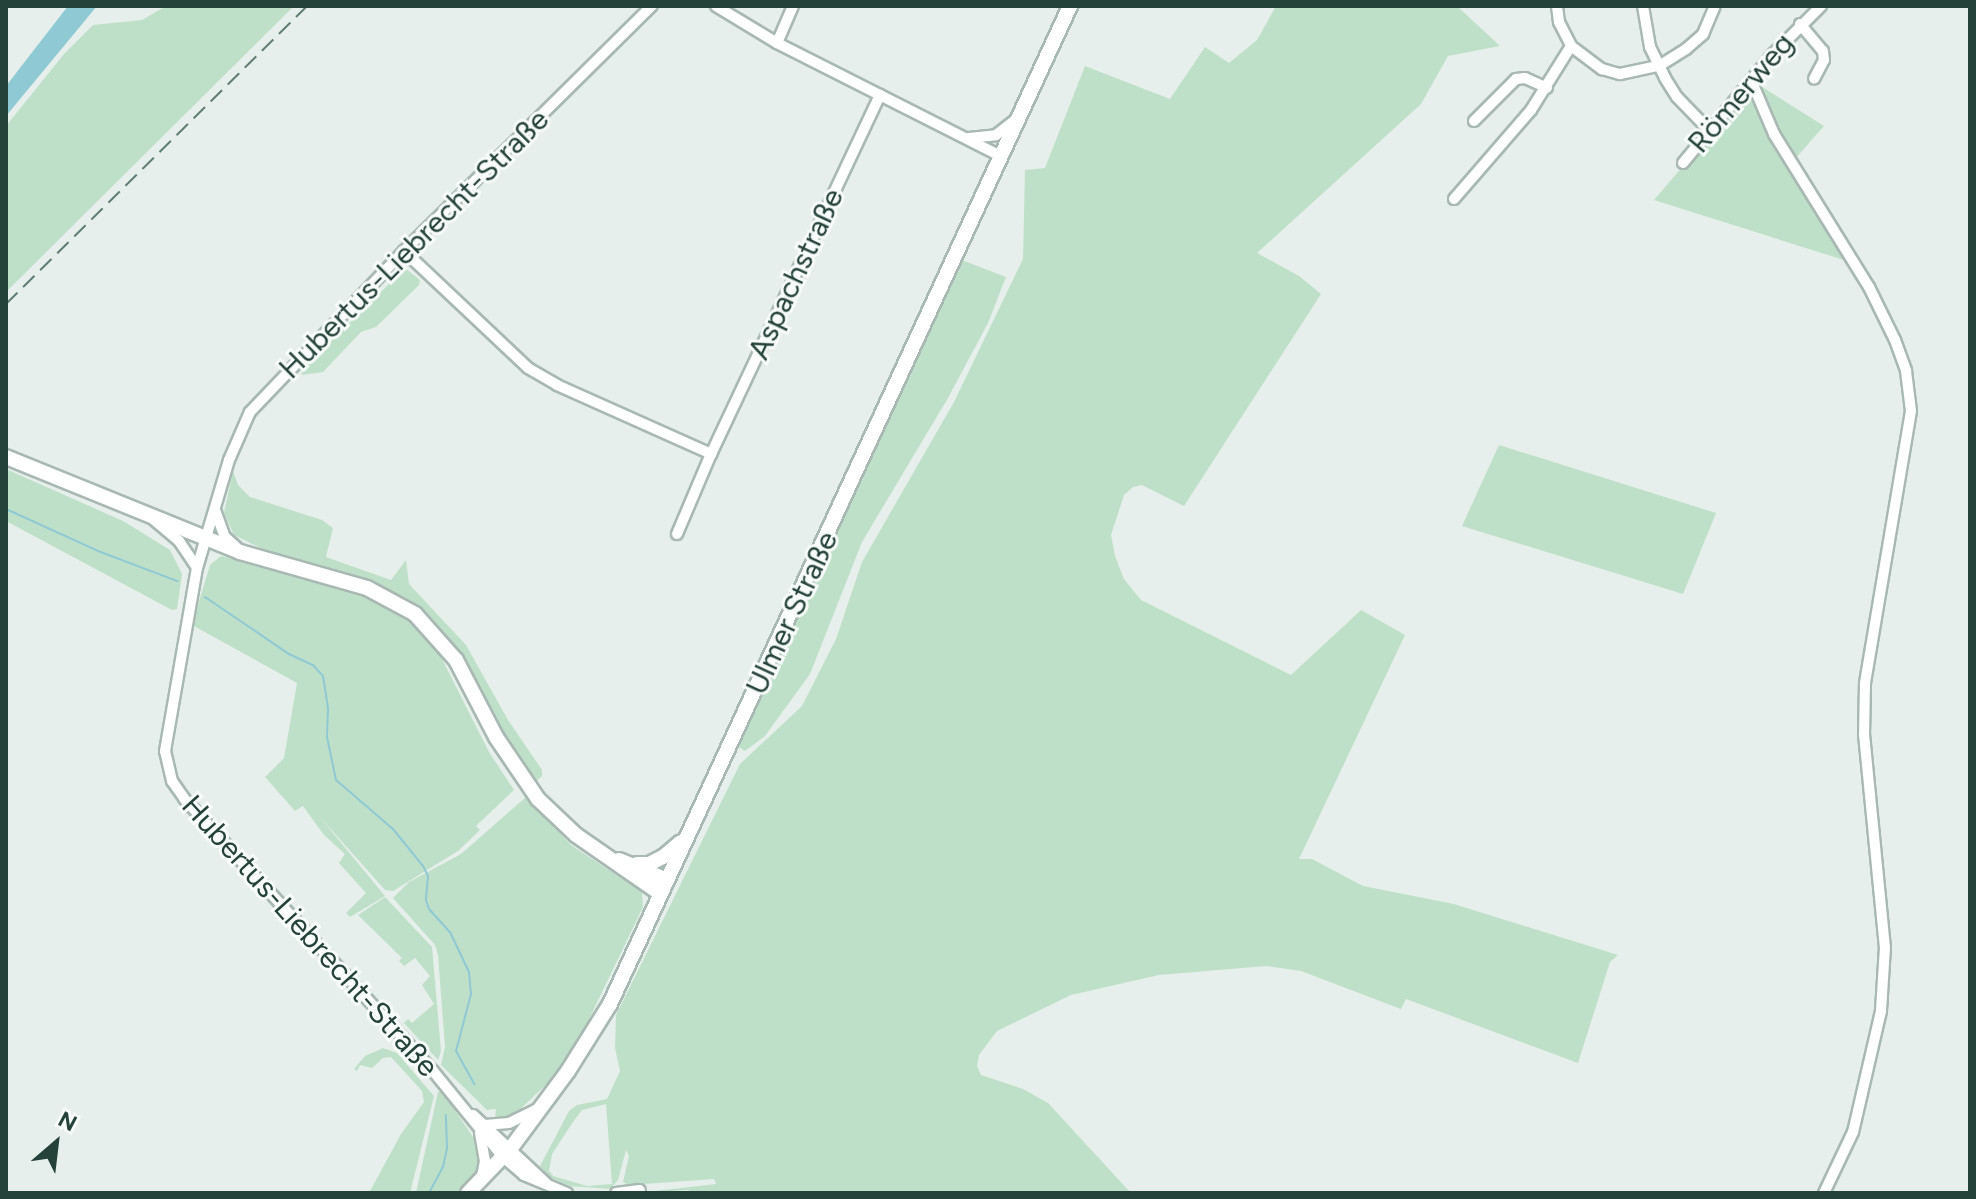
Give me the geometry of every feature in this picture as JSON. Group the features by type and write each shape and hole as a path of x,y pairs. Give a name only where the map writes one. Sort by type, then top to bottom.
{"main road":[{"name":"Ulmer Straße","path":"468,1193 507,1152 610,1004 1070,6"},
{"path":"6,457 240,552 367,588 415,614 456,660 496,737 538,799 576,835 606,856 664,887"},
{"path":"606,856 633,864 649,864 663,857 684,839"},
{"path":"633,864 664,887"}],"street":[{"name":"Hubertus-Liebrecht-Straße","path":"567,1193 524,1175 507,1152 172,781 165,751 168,718 197,568 229,460 250,412 404,251 652,6"},
{"path":"716,6 777,43 1001,156"},
{"path":"777,43 793,6"},
{"path":"1557,6 1559,22 1571,46 1602,69 1638,73 1659,66 1703,34 1715,6"},
{"path":"1643,6 1650,47 1659,66 1677,97 1709,130"},
{"name":"Römerweg","path":"1683,163 1800,24 1821,6"},
{"name":"Römerweg","path":"1800,24 1823,51 1824,60 1814,79"},
{"path":"1454,199 1547,88 1571,46"},
{"path":"1474,121 1516,79 1525,78 1547,88"},
{"path":"1751,80 1774,134 1869,287 1895,340 1906,371 1911,411 1865,684 1864,734 1885,947 1881,1011 1853,1132 1824,1193"},
{"name":"Aspachstraße","path":"677,534 711,454 880,95"},
{"path":"964,138 996,135 1020,116"},
{"path":"404,251 528,368 557,385 711,454"},
{"path":"215,506 225,537 240,552"},
{"path":"149,516 179,541 197,568"},
{"path":"481,1179 485,1161 482,1126 509,1123 540,1108"},
{"path":"616,1193 640,1190"}],"green space":[{"path":"166,6 294,6 6,292 6,126 64,54 93,25 142,20"},
{"path":"1276,6 1457,6 1500,46 1448,56 1421,104 1257,253 1299,276 1321,294 1184,506 1142,485 1133,487 1124,495 1111,535 1115,556 1124,579 1141,600 1291,675 1361,610 1405,635 1299,859 1312,859 1363,886 1454,904 1618,955 1610,962 1578,1063 1406,999 1401,1009 1301,971 1266,966 1159,975 1071,995 997,1031 979,1055 977,1066 981,1075 1023,1089 1048,1103 1131,1193 696,1193 687,1190 637,1193 716,1184 714,1179 629,1185 623,1182 629,1156 626,1150 618,1180 610,1189 570,1186 547,1176 540,1166 569,1111 577,1105 607,1099 620,1071 615,1048 616,1015 740,764 802,706 836,639 862,562 954,402 1023,259 1025,170 1045,168 1085,66 1170,99 1205,47 1229,63 1257,40","holes":["606,1104 612,1184 587,1186 553,1176 549,1171 552,1154 582,1110"]},
{"path":"1759,85 1824,126 1794,160 1777,133"},
{"path":"1746,92 1752,94 1770,136 1847,261 1654,200"},
{"path":"959,259 1006,277 988,323 948,398 862,542 810,674 765,736 745,751 736,745"},
{"path":"405,268 420,280 419,285 376,327 361,332 323,372 302,375 302,370"},
{"path":"1499,445 1716,513 1683,594 1462,526"},
{"path":"6,469 123,521 170,550 182,574 177,609 172,610 6,521"},
{"path":"233,471 238,485 250,497 322,520 333,528 326,557 391,580 406,560 409,584 466,645 508,720 542,770 542,776 531,786 453,648 360,581 269,552 234,535 224,513"},
{"path":"221,556 359,591 405,615 427,636 442,659 489,752 514,790 476,826 480,830 458,851 393,891 385,890 319,816 385,896 350,917 346,913 366,893 339,863 345,854 324,835 303,806 295,811 265,777 284,758 297,683 192,625 210,565"},
{"path":"526,797 571,845 642,892 643,907 579,1040 554,1077 511,1118 501,1119 495,1118 496,1109 487,1110 441,1065 445,1047 438,955 435,945 393,898 409,882 461,854"},
{"path":"385,897 432,947 441,1051 438,1060 404,1023 408,1019 412,1023 434,1004 422,985 430,976 415,958 404,966 399,961 402,958 358,915"},
{"path":"383,1048 397,1053 434,1096 410,1193 369,1193 401,1134 424,1102 422,1091 391,1057 383,1058 372,1068 360,1065 357,1071 354,1069 365,1056"},
{"path":"442,1091 473,1137 480,1153 479,1166 473,1179 458,1193 416,1193 438,1092"}],"water":[{"path":"68,6 97,6 6,116 6,86"}],"waterway":[{"path":"6,509 98,551 177,581"},
{"path":"205,597 289,654 313,665 323,676 328,708 327,737 336,780 393,829 423,866 428,876 426,900 429,909 450,932 469,972 471,994 456,1051 474,1084"},
{"path":"429,1193 443,1167 447,1148 446,1115"}],"railway":[{"path":"6,304 307,6"}]}
